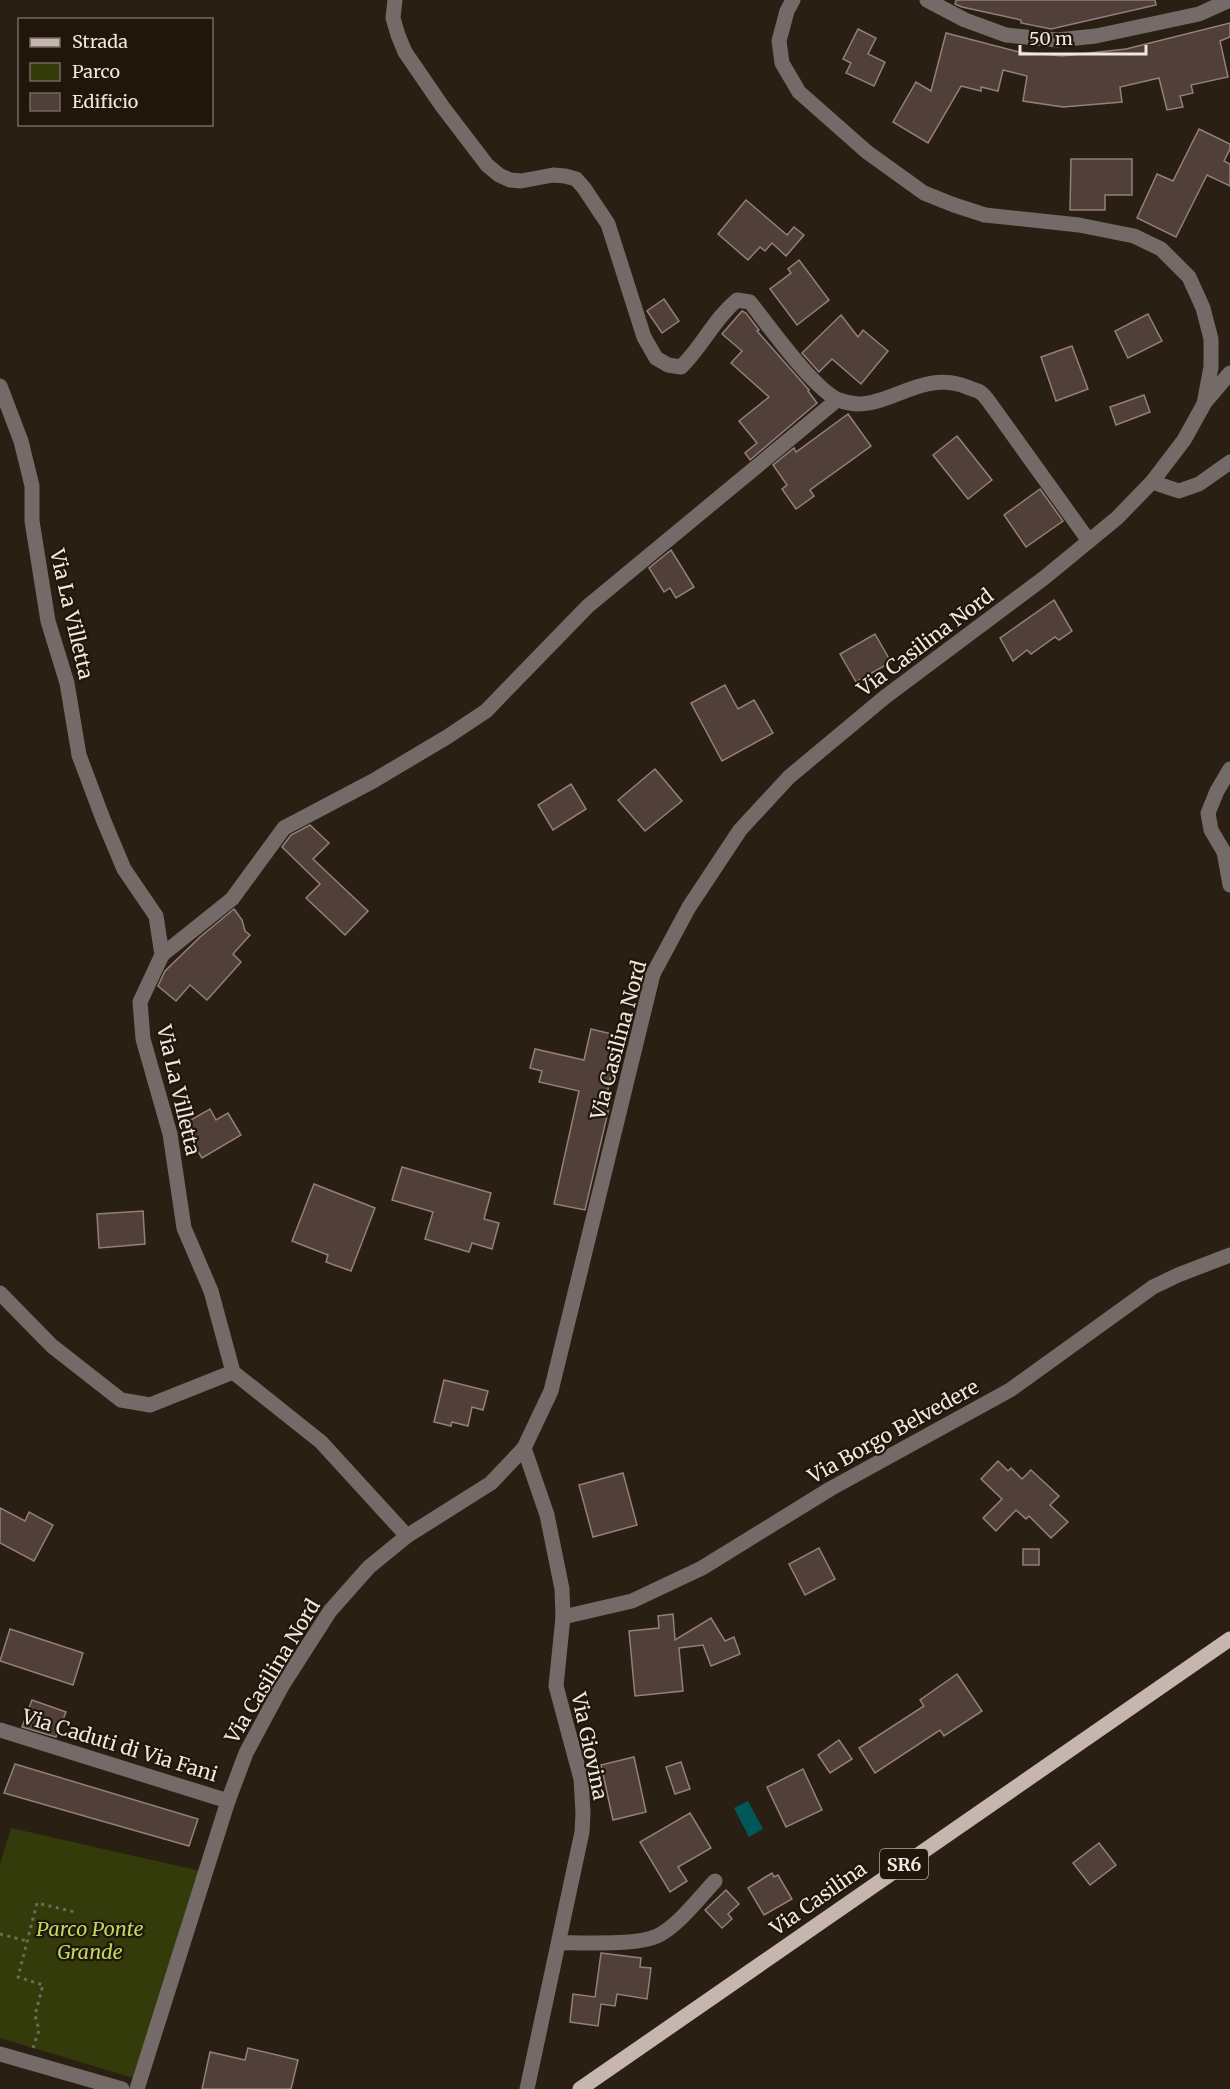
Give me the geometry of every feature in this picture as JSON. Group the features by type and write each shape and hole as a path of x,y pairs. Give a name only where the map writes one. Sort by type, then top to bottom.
{"main road":[{"name":"Via Casilina","path":"580,2089 1230,1639"}],"street":[{"path":"395,0 393,18 405,52 487,165 499,175 510,180 521,181 553,175 565,176 576,179 584,188 608,224 644,337 656,358 668,365 681,367 692,356 725,310 736,300 750,302 816,383 837,399 856,405 873,403 921,384 942,382 959,384 981,393 1089,541"},
{"name":"Via Casilina Nord","path":"137,2089 228,1801 246,1753 282,1686 330,1611 369,1567 407,1536 491,1483 524,1448 551,1391 653,974 689,907 740,830 789,777 885,697 1044,578 1117,518 1152,482 1184,440 1204,404 1211,367 1211,339 1203,308 1189,277 1161,249 1134,236 1079,225 985,215 924,193 867,152 799,92 782,63 779,41 787,11 793,0"},
{"path":"927,0 964,20 1006,35 1057,40 1096,36 1199,14 1230,0"},
{"path":"1204,404 1230,373"},
{"name":"Via La Villetta","path":"0,386 21,441 32,486 32,521 46,610 67,683 79,755 124,869 156,916 162,955 140,1002 144,1039 170,1134 184,1228 212,1291 233,1372"},
{"path":"162,955 232,899 284,828 373,781 486,711 588,606 837,399"},
{"path":"1152,482 1179,491 1199,484 1230,462"},
{"path":"1230,769 1208,813 1211,830 1224,852 1230,885"},
{"name":"Via Borgo Belvedere","path":"563,1617 632,1601 690,1575 830,1489 1020,1384 1153,1287 1184,1272 1230,1255"},
{"path":"0,1293 52,1346 121,1400 150,1405 233,1372 321,1442 407,1536"},
{"name":"Via Giovina","path":"524,1448 550,1530 562,1589 563,1617 556,1686 580,1779 584,1812 560,1943 527,2089"},
{"name":"Via Caduti di Via Fani","path":"0,1730 228,1801"},
{"path":"560,1943 637,1940 658,1936 675,1923 715,1881"},
{"path":"0,2054 122,2089"}],"path":[{"path":"33,2048 39,2030 35,2015 43,1985 18,1977 37,1903 75,1912"},
{"path":"0,1934 27,1941"}],"green space":[{"name":"Parco Ponte Grande","path":"11,1828 205,1872 140,2080 0,2038 0,1864"}],"water":[{"path":"748,1801 763,1829 749,1837 734,1808"}],"building":[{"path":"956,0 1155,0 1156,5 1051,29 962,7 955,4"},
{"path":"1230,23 1230,37 1220,41 1228,77 1191,85 1193,93 1180,96 1183,107 1167,110 1159,78 1120,87 1122,102 1063,107 1023,101 1027,76 1003,70 998,91 981,87 981,91 961,86 928,143 893,122 916,82 931,91 946,33 1019,52 1062,56 1126,49"},
{"path":"858,29 876,38 868,54 885,62 874,86 846,73 851,63 843,59"},
{"path":"1199,129 1230,144 1224,161 1230,164 1230,186 1207,175 1176,237 1137,218 1157,174 1173,181"},
{"path":"1071,159 1132,159 1132,195 1105,195 1105,210 1070,210"},
{"path":"746,200 787,235 794,227 804,235 786,256 772,243 765,251 760,247 748,260 718,234"},
{"path":"799,260 829,300 797,325 770,289 791,273 788,269"},
{"path":"664,299 679,321 662,333 647,311"},
{"path":"742,311 809,390 817,403 750,460 745,453 757,443 739,421 769,397 731,363 742,351 722,334"},
{"path":"1148,314 1162,341 1128,358 1115,331"},
{"path":"841,315 858,337 863,330 888,351 861,384 832,359 819,372 802,353"},
{"path":"1072,346 1088,389 1056,401 1041,357"},
{"path":"1144,395 1150,412 1116,425 1110,407"},
{"path":"848,414 871,446 810,490 814,496 796,509 782,489 787,485 773,465 794,448 796,452"},
{"path":"957,436 992,480 968,499 933,455"},
{"path":"1040,489 1063,521 1026,547 1004,515"},
{"path":"671,550 694,587 676,598 670,588 664,592 649,568"},
{"path":"1054,600 1072,631 1059,640 1055,637 1031,654 1027,650 1013,661 1000,638"},
{"path":"875,634 891,662 856,682 840,654"},
{"path":"725,685 738,709 754,700 773,733 722,761 691,703"},
{"path":"655,769 682,801 645,831 618,800"},
{"path":"571,784 586,809 553,830 538,805"},
{"path":"310,825 329,843 313,859 368,911 345,935 306,898 320,884 282,847 291,835"},
{"path":"234,909 242,920 245,931 250,935 233,954 241,962 207,1000 190,985 176,1001 158,986 165,971 200,937"},
{"path":"591,1029 620,1036 606,1098 611,1099 585,1210 554,1204 579,1091 539,1082 542,1071 530,1068 535,1049 584,1060"},
{"path":"210,1109 216,1120 228,1113 241,1135 202,1158 182,1125"},
{"path":"402,1167 491,1193 484,1219 499,1223 492,1249 472,1243 469,1252 425,1239 433,1212 392,1200"},
{"path":"314,1184 375,1208 351,1271 326,1262 328,1255 292,1241"},
{"path":"143,1211 145,1244 99,1248 97,1214"},
{"path":"444,1380 488,1391 483,1410 472,1407 468,1426 452,1422 451,1426 434,1422"},
{"path":"998,1461 1008,1471 1011,1468 1022,1479 1031,1470 1059,1496 1050,1505 1068,1522 1051,1538 1029,1516 1026,1519 1016,1510 996,1531 983,1518 1002,1499 981,1479"},
{"path":"623,1473 637,1525 593,1537 579,1485"},
{"path":"0,1508 25,1521 29,1512 53,1525 34,1561 0,1543"},
{"path":"819,1548 835,1579 805,1595 789,1564"},
{"path":"1023,1549 1039,1549 1039,1565 1023,1565"},
{"path":"673,1614 675,1640 711,1618 725,1641 734,1637 740,1654 711,1666 703,1645 679,1648 683,1691 635,1696 629,1631 659,1628 658,1616"},
{"path":"10,1629 83,1653 73,1685 0,1661"},
{"path":"957,1674 982,1711 944,1736 940,1730 875,1773 859,1748 924,1706 920,1700"},
{"path":"32,1700 66,1712 56,1737 22,1727"},
{"path":"839,1740 852,1759 830,1773 818,1755"},
{"path":"634,1757 646,1812 613,1820 601,1765"},
{"path":"681,1762 690,1789 675,1794 666,1767"},
{"path":"15,1764 198,1819 189,1846 4,1793"},
{"path":"803,1769 822,1810 786,1827 767,1787"},
{"path":"690,1813 711,1848 678,1867 687,1881 670,1892 640,1842"},
{"path":"1099,1843 1116,1865 1090,1885 1073,1863"},
{"path":"772,1873 774,1877 778,1875 792,1899 764,1915 748,1888"},
{"path":"726,1890 739,1904 728,1914 732,1919 722,1928 705,1910"},
{"path":"601,1953 641,1958 640,1967 651,1968 647,1999 617,1994 615,2006 601,2004 598,2026 570,2022 573,1994 595,1997"},
{"path":"248,2048 298,2060 291,2089 202,2089 210,2052 245,2060"}]}
